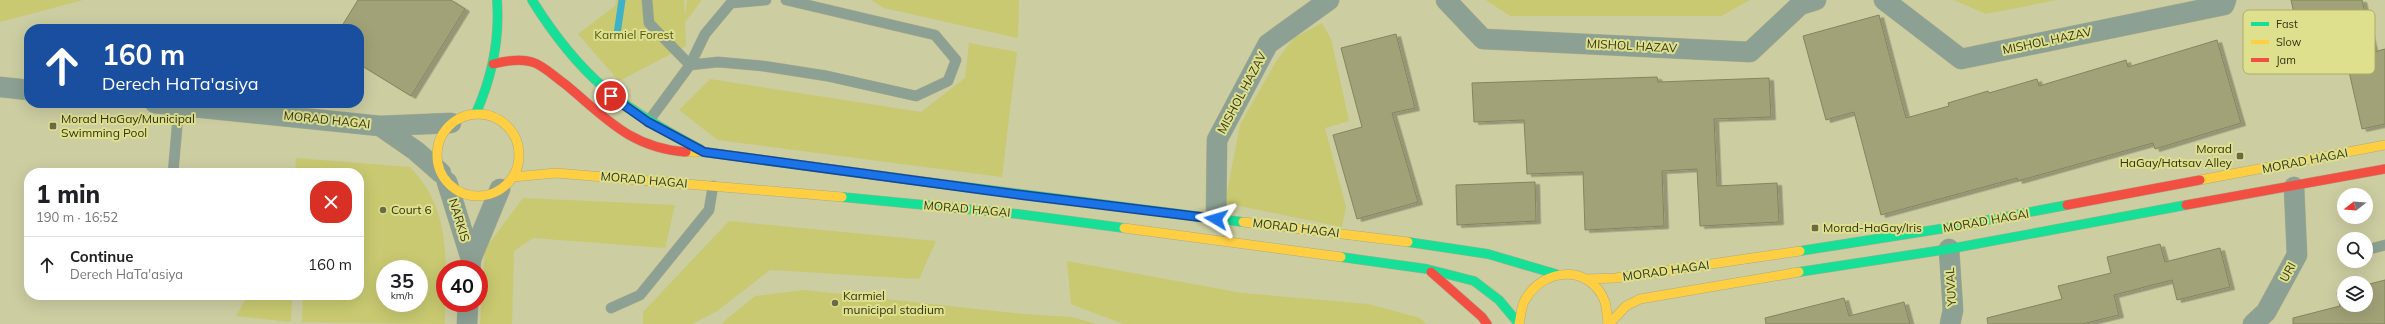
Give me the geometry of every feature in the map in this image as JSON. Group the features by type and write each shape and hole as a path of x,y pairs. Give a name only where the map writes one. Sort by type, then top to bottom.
{"street":[{"path":"476,113 484,97 493,64 499,11 497,0"},
{"path":"532,0 546,25 572,59 602,89 629,110 648,122 704,152"},
{"name":"MISHOL HAZAV","path":"1216,219 1217,140 1268,44 1329,0"},
{"name":"MISHOL HAZAV","path":"1446,0 1483,39 1750,52 1800,5 1816,0"},
{"name":"MISHOL HAZAV","path":"1884,0 1961,59 2224,5 2226,0"},
{"name":"MORAD HAGAI","path":"493,64 513,61 533,62 558,78 592,108 640,142 670,151 704,152 1022,195 1428,244 1488,254 1556,274 1565,273 1584,279 1615,278 1744,260 1946,228 2385,145"},
{"path":"0,87 24,89"},
{"name":"MORAD HAGAI","path":"208,108 380,126 451,123"},
{"path":"592,108 629,110"},
{"name":"NARKIS","path":"469,260 444,178 437,165 436,152 439,139 451,123 463,116 476,113 489,114 501,120 510,128 516,140 519,152 518,165 507,183 472,260"},
{"name":"MORAD HAGAI","path":"380,126 416,151 444,178"},
{"name":"MORAD HAGAI","path":"1608,324 1626,306 1640,300 1748,280 1949,249 2294,187 2385,169"},
{"name":"MORAD HAGAI","path":"507,183 556,173 1018,214 1427,269 1474,281 1499,300 1519,324"},
{"name":"NARKIS","path":"444,178 464,194 477,197 491,194 507,183"},
{"name":"URI","path":"2252,324 2266,312 2297,255 2294,187"},
{"name":"YUVAL","path":"1949,249 1953,310 1950,324"},
{"path":"1427,269 1482,317 1487,324"},
{"path":"1519,324 1520,308 1526,294 1536,283 1550,275 1556,274"},
{"path":"1584,279 1594,285 1603,297 1608,311 1608,324"},
{"path":"467,324 468,312"}],"lane":[{"path":"647,0 649,23 690,65"},
{"path":"648,122 690,65 705,34 732,2 766,0"},
{"path":"690,65 718,62 763,66 827,76 916,96 948,81 956,60 935,35 786,0"},
{"path":"173,168 179,108"},
{"path":"611,308 640,295 709,210 714,186"},
{"path":"2373,248 2385,245"}],"green space":[{"path":"0,0 83,0 0,22"},
{"name":"Karmiel Forest","path":"616,0 684,0 685,18 687,0 702,0 685,22 686,46 619,81 578,34 615,6"},
{"path":"871,0 1019,0 1018,38 884,8"},
{"path":"1486,0 1750,0 1721,16 1510,16"},
{"path":"1954,0 2056,0 1986,14"},
{"path":"1322,23 1331,39 1349,121 1325,128 1346,207 1342,227 1225,203 1240,125 1277,60 1294,38"},
{"path":"969,43 1017,52 1002,177 718,140 679,110 710,79 921,112 965,78"},
{"path":"296,158 410,167 424,185 434,203 440,221 446,260 436,260 436,312 445,312 445,324 302,322 303,300 364,300 364,168 295,168"},
{"path":"523,198 675,205 665,248 533,238 514,251 512,324 480,324 481,312 488,312 488,260 484,260 485,249"},
{"path":"729,221 936,241 919,279 770,270 717,311 692,324 643,324 643,312"},
{"path":"1067,261 1242,293 1368,304 1420,318 1426,324 1123,324 1071,304"},
{"name":"Karmiel municipal stadium","path":"804,290 1023,314 1071,317 1097,324 721,324 755,296"},
{"path":"245,300 292,300 291,322 236,316"}],"building":[{"path":"358,0 451,0 465,9 411,96 364,67 364,24 343,24"},
{"path":"2291,0 2362,0 2364,10 2293,10"},
{"path":"1879,15 1906,118 1949,106 1948,103 1988,91 1989,93 2037,79 2039,86 2126,60 2128,67 2217,40 2241,123 2155,149 2153,143 2018,181 2017,178 1881,215 1854,112 1826,120 1803,36"},
{"path":"1396,34 1415,108 1392,113 1418,202 1357,219 1333,135 1362,127 1341,48"},
{"path":"2385,49 2385,124 2362,129 2350,74 2375,74 2375,52"},
{"path":"1657,77 1658,82 1769,78 1771,117 1714,119 1717,186 1777,183 1779,222 1700,226 1697,169 1662,171 1664,226 1585,230 1583,172 1527,174 1524,120 1474,122 1472,83"},
{"path":"1535,182 1536,221 1457,225 1456,185"},
{"path":"2160,244 2165,262 2220,248 2230,287 2177,300 2172,280 2114,295 2119,315 2082,324 1988,324 1987,318 2062,299 2058,286 2111,273 2107,257"},
{"path":"2385,280 2385,324 2293,324 2293,318 2337,307 2337,312 2373,312 2373,283"},
{"path":"1844,298 1849,316 1904,302 1910,324 1766,324 1765,318"}],"waterway":[{"path":"617,34 622,0"}],"traffic: fast":[{"path":"476,113 482,99 494,58 498,15 497,0"},
{"path":"532,0 567,50 604,88 624,104 647,119 700,149"},
{"path":"927,182 1243,222"},
{"path":"842,197 1018,214 1124,228"},
{"path":"1800,251 1946,228 2067,205"},
{"path":"1799,272 1949,249 2186,205"},
{"path":"1408,242 1488,254 1556,274"},
{"path":"1341,257 1427,269 1474,281 1499,300 1519,324"}],"traffic: slow":[{"path":"470,114 486,114 501,121 512,132 519,147 519,155 519,163 516,171 507,184 494,193 486,196 470,196 455,189 444,178 437,163 437,147 444,132 455,121 470,114"},
{"path":"2200,180 2385,145"},
{"path":"686,152 704,152 927,182"},
{"path":"513,177 556,173 842,197"},
{"path":"1243,222 1408,242"},
{"path":"1124,228 1341,257"},
{"path":"1585,279 1615,278 1800,251"},
{"path":"1609,324 1626,306 1640,299 1799,272"},
{"path":"1519,324 1524,302 1533,289 1543,281 1555,276 1566,274 1578,276 1589,281 1598,290 1605,302 1608,324"}],"traffic: jam":[{"path":"493,64 518,60 527,61 545,68 620,129 649,144 666,149 686,152"},
{"path":"2186,205 2385,169"},
{"path":"2067,205 2200,180"},
{"path":"1431,272 1482,317 1487,324"}],"place":[{"name":"Morad HaGay/Municipal Swimming Pool","path":"53,126"},
{"name":"Morad HaGay/Hatsav Alley","path":"2240,156"},
{"name":"Court 6","path":"383,210"},
{"name":"Morad-HaGay/Iris","path":"1815,228"},
{"name":"Karmiel municipal stadium","path":"835,303"}],"route":[{"path":"611,96 648,122 704,152 1022,195 1216,219"}]}
